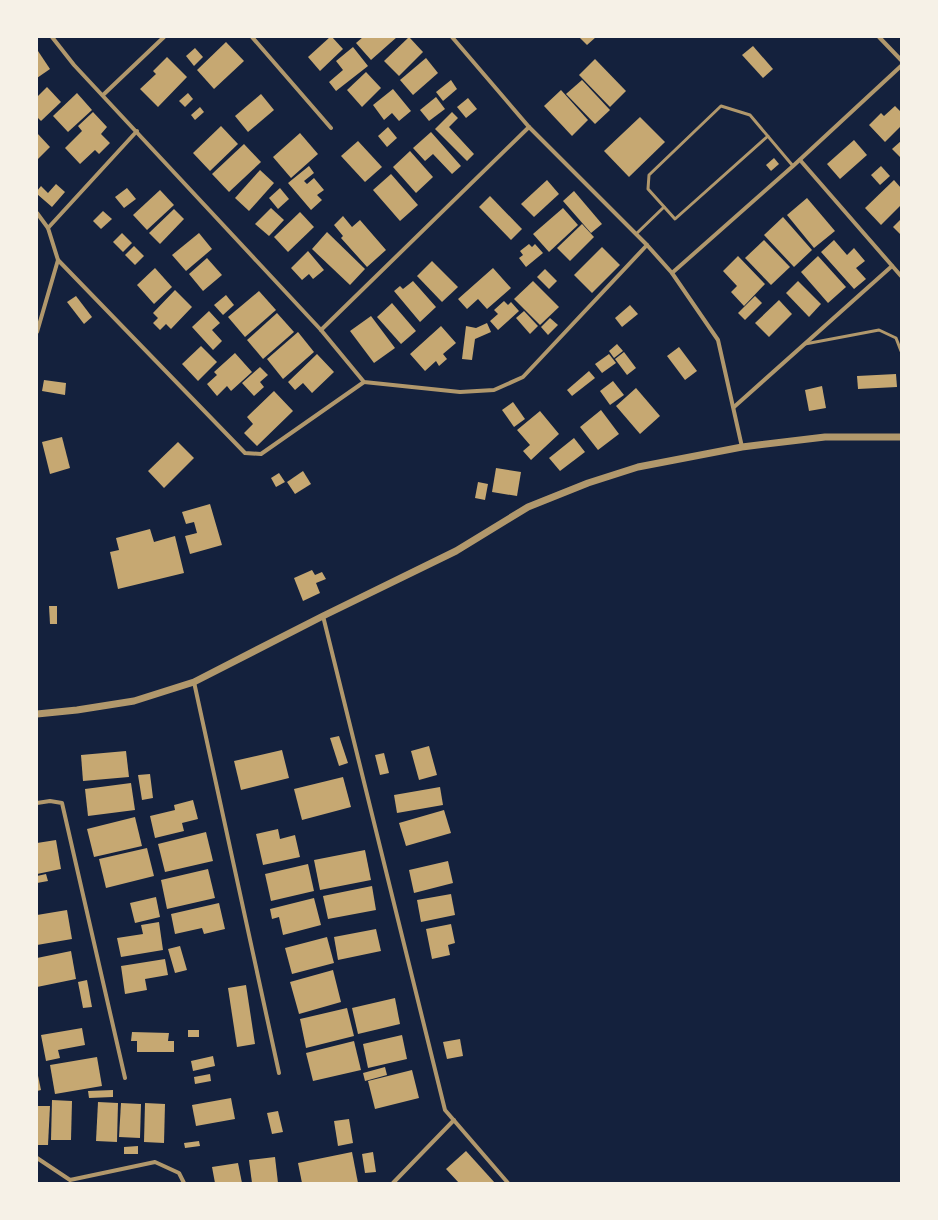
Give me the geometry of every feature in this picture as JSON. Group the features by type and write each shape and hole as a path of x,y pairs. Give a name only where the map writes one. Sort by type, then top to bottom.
{"street":[{"path":"52,37 63,52 322,330 364,382"},
{"path":"104,95 164,37"},
{"path":"252,37 331,128"},
{"path":"452,37 530,127 647,245 672,273 718,340 742,447"},
{"path":"879,37 901,60"},
{"path":"672,273 800,160 901,66"},
{"path":"322,330 530,127"},
{"path":"48,228 137,131"},
{"path":"800,160 901,276"},
{"path":"37,213 48,228 58,260 245,453 261,454 364,382 460,392 494,390 524,377 647,245"},
{"path":"37,332 58,260"},
{"path":"734,407 892,266"},
{"path":"37,714 77,710 134,701 194,682 456,551 535,504 588,483 638,467 742,447 825,438 901,437"},
{"path":"324,616 445,1110 508,1183"},
{"path":"194,682 279,1073"},
{"path":"37,803 50,801 62,803 125,1078"},
{"path":"393,1183 454,1120"},
{"path":"37,1158 70,1181 155,1162 179,1173 184,1183"}],"lane":[{"path":"768,136 675,219 648,189 649,175 721,106 750,115 768,136 793,166"},
{"path":"636,234 664,208"},
{"path":"804,344 879,330 896,338 901,351"}],"building":[{"path":"330,37 332,37 343,49 320,71 308,57"},
{"path":"363,37 397,37 371,60 356,43"},
{"path":"409,37 423,52 399,76 384,61"},
{"path":"579,37 596,37 587,45"},
{"path":"226,42 244,61 214,89 197,70"},
{"path":"753,46 773,69 763,78 742,55"},
{"path":"353,47 368,66 336,91 329,82 343,70 336,61"},
{"path":"195,48 203,57 194,66 186,56"},
{"path":"38,51 50,69 37,78 37,52"},
{"path":"167,57 187,77 158,107 140,89 156,74 153,71"},
{"path":"426,58 438,73 413,95 400,80"},
{"path":"595,59 626,91 610,107 579,75"},
{"path":"366,72 381,88 362,107 347,90"},
{"path":"451,80 457,89 443,101 436,92"},
{"path":"582,80 610,110 595,124 566,94"},
{"path":"47,87 61,102 41,121 37,117 37,97"},
{"path":"393,89 411,111 399,121 392,113 384,120 373,105"},
{"path":"561,90 588,120 572,136 544,106"},
{"path":"77,93 92,110 68,132 53,116"},
{"path":"188,93 193,99 185,107 179,101"},
{"path":"261,94 274,110 248,132 235,116"},
{"path":"436,97 445,109 429,121 420,110"},
{"path":"468,98 477,109 466,118 457,107"},
{"path":"895,106 901,112 901,126 885,142 869,125 881,113 884,116"},
{"path":"200,107 204,112 195,120 191,115"},
{"path":"93,112 107,127 101,134 110,143 99,154 95,150 80,164 65,148 82,131 78,126"},
{"path":"452,112 458,118 449,127 474,154 467,161 435,129"},
{"path":"640,117 665,142 629,177 604,151"},
{"path":"221,126 238,144 210,171 193,153"},
{"path":"388,127 397,138 387,147 378,136"},
{"path":"431,132 461,166 452,174 433,154 425,161 413,148"},
{"path":"37,133 50,147 37,160"},
{"path":"300,133 318,154 291,178 273,157"},
{"path":"854,140 867,155 840,179 827,164"},
{"path":"358,141 382,167 365,182 341,156"},
{"path":"901,141 901,156 900,157 892,149"},
{"path":"244,144 261,162 229,192 212,174"},
{"path":"410,151 433,177 416,193 393,167"},
{"path":"774,158 779,164 771,171 766,165"},
{"path":"309,166 314,173 304,181 307,184 314,178 324,190 317,195 322,200 311,210 288,183"},
{"path":"881,166 890,176 880,185 871,175"},
{"path":"260,170 274,183 249,211 235,198"},
{"path":"391,174 418,205 400,221 373,190"},
{"path":"547,180 559,194 534,217 521,204"},
{"path":"894,180 901,188 901,205 881,225 865,208"},
{"path":"56,184 65,192 52,207 37,194 37,191 41,186 48,193"},
{"path":"127,188 136,199 124,208 115,197"},
{"path":"280,188 289,199 278,209 269,198"},
{"path":"160,190 174,205 147,230 133,215"},
{"path":"574,191 602,224 591,233 563,201"},
{"path":"490,196 522,229 511,240 479,207"},
{"path":"807,198 835,231 814,248 787,215"},
{"path":"271,208 284,220 269,236 255,224"},
{"path":"563,208 578,225 549,252 533,234"},
{"path":"174,209 184,219 160,244 149,233"},
{"path":"103,211 112,219 101,229 93,221"},
{"path":"300,212 314,227 288,252 274,237"},
{"path":"343,216 352,227 360,220 386,250 367,267 341,238 343,236 334,225"},
{"path":"783,217 812,250 794,267 764,235"},
{"path":"901,219 901,235 893,227"},
{"path":"582,224 594,237 570,261 557,248"},
{"path":"327,232 365,269 350,285 312,249"},
{"path":"122,233 132,243 123,252 113,242"},
{"path":"199,233 212,249 186,271 172,255"},
{"path":"764,240 790,267 771,285 745,258"},
{"path":"834,240 847,255 854,248 865,261 856,268 866,279 854,289 821,252"},
{"path":"529,244 532,247 535,244 543,253 526,267 519,258 523,255 520,251"},
{"path":"134,246 144,256 135,265 125,255"},
{"path":"602,247 620,265 592,293 574,275"},
{"path":"308,251 324,270 313,279 309,274 302,280 291,268"},
{"path":"738,256 765,284 744,306 731,292 737,286 723,271"},
{"path":"818,256 846,287 828,303 801,272"},
{"path":"207,258 222,275 203,291 189,274"},
{"path":"432,261 458,287 442,302 417,276"},
{"path":"155,268 172,287 154,304 137,285"},
{"path":"493,268 511,288 487,309 478,299 467,309 458,299"},
{"path":"545,269 557,281 549,289 537,277"},
{"path":"413,281 436,307 420,322 394,291 400,286 403,289"},
{"path":"533,281 559,307 540,325 514,299"},
{"path":"798,281 821,304 809,317 786,293"},
{"path":"175,290 192,307 171,329 166,324 160,330 153,323 158,318 153,313"},
{"path":"259,291 276,310 245,337 228,317"},
{"path":"226,295 234,305 223,315 214,305"},
{"path":"76,296 92,317 84,324 67,302"},
{"path":"755,296 762,303 745,320 738,313"},
{"path":"779,300 792,314 769,337 755,323"},
{"path":"504,301 508,305 511,302 519,311 498,330 490,321 498,314 494,310"},
{"path":"392,303 416,331 401,344 377,317"},
{"path":"630,305 638,314 622,327 615,318"},
{"path":"209,311 220,323 212,330 222,341 213,350 192,327"},
{"path":"524,311 538,326 530,334 516,318"},
{"path":"277,313 294,332 263,359 247,340"},
{"path":"371,316 395,348 374,363 350,331"},
{"path":"550,318 558,325 548,335 541,327"},
{"path":"487,323 491,332 475,339 472,360 462,359 466,326 476,328"},
{"path":"441,326 456,343 443,354 447,359 439,366 436,361 425,371 410,354"},
{"path":"298,332 314,352 283,379 267,359"},
{"path":"617,344 623,351 614,358 609,351"},
{"path":"201,346 217,362 198,381 182,364"},
{"path":"679,347 697,371 685,380 667,356"},
{"path":"624,352 636,368 627,375 615,359"},
{"path":"235,353 252,372 231,391 227,386 217,396 207,384 217,375 214,372"},
{"path":"317,354 334,372 312,393 303,383 295,390 288,382"},
{"path":"609,354 616,363 602,373 595,364"},
{"path":"260,367 268,375 260,382 264,387 254,396 242,383"},
{"path":"589,371 595,378 572,396 567,390"},
{"path":"896,374 897,387 858,389 857,376"},
{"path":"44,380 66,383 65,395 42,391"},
{"path":"613,381 624,395 610,405 600,391"},
{"path":"822,386 826,408 809,411 805,390"},
{"path":"636,388 660,416 640,434 616,406"},
{"path":"274,391 293,411 257,446 244,433 253,424 247,417"},
{"path":"513,402 525,419 514,427 502,410"},
{"path":"601,410 619,434 598,450 580,427"},
{"path":"540,411 559,434 531,460 523,451 530,445 517,430"},
{"path":"62,437 70,468 50,474 42,442"},
{"path":"574,438 585,452 560,471 549,458"},
{"path":"178,442 194,458 164,488 148,471"},
{"path":"496,468 521,472 517,496 492,492"},
{"path":"303,471 311,484 295,494 287,482"},
{"path":"279,473 285,482 276,487 271,478"},
{"path":"478,482 488,484 485,500 475,498"},
{"path":"210,504 222,545 190,554 185,536 197,533 194,522 186,524 182,512"},
{"path":"150,529 154,542 175,536 184,573 118,589 110,552 119,550 116,538"},
{"path":"312,570 315,575 322,572 326,579 316,583 320,593 303,601 294,578"},
{"path":"49,606 57,606 57,624 50,624"},
{"path":"339,736 348,763 339,766 330,738"},
{"path":"429,746 437,775 419,780 411,751"},
{"path":"282,750 289,778 241,790 234,761"},
{"path":"126,751 129,777 83,781 81,755"},
{"path":"384,753 389,773 380,775 375,755"},
{"path":"150,774 153,798 142,800 138,775"},
{"path":"343,777 351,807 302,820 294,789"},
{"path":"131,783 135,810 88,816 85,789"},
{"path":"440,787 443,805 397,813 394,795"},
{"path":"193,800 198,819 182,823 184,831 155,838 150,816 175,810 174,805"},
{"path":"444,810 451,833 406,846 399,823"},
{"path":"135,817 142,846 94,857 87,829"},
{"path":"278,829 280,839 295,835 300,857 263,865 256,834"},
{"path":"206,832 213,861 165,872 158,844"},
{"path":"56,840 61,869 37,874 37,843"},
{"path":"147,848 154,876 106,888 99,859"},
{"path":"365,850 371,880 320,890 314,860"},
{"path":"448,861 453,883 414,893 409,870"},
{"path":"308,864 314,891 271,901 265,874"},
{"path":"208,869 215,898 167,909 161,880"},
{"path":"46,874 48,881 37,883 37,876"},
{"path":"372,886 376,910 328,919 323,896"},
{"path":"451,894 455,915 421,922 417,900"},
{"path":"156,897 160,917 135,923 130,903"},
{"path":"314,898 321,925 283,935 279,917 272,919 270,909"},
{"path":"219,903 225,929 204,934 202,928 175,934 171,914"},
{"path":"67,910 72,939 37,945 37,915"},
{"path":"159,922 163,950 121,957 117,938 143,934 141,925"},
{"path":"451,924 455,943 448,945 450,955 432,959 426,929"},
{"path":"376,929 381,951 338,960 334,937"},
{"path":"327,937 334,963 292,974 285,948"},
{"path":"180,946 187,970 175,973 168,949"},
{"path":"71,951 76,979 37,987 37,958"},
{"path":"165,959 168,975 145,979 147,990 125,994 121,966"},
{"path":"333,970 341,1002 299,1014 290,982"},
{"path":"87,980 92,1007 83,1008 78,982"},
{"path":"246,985 255,1044 237,1047 228,988"},
{"path":"395,998 400,1024 358,1034 352,1008"},
{"path":"347,1008 354,1036 306,1048 300,1019"},
{"path":"82,1028 85,1045 58,1050 60,1058 46,1061 41,1035"},
{"path":"188,1030 199,1030 199,1037 188,1037"},
{"path":"132,1032 169,1033 168,1041 174,1041 174,1052 137,1052 137,1041 131,1041"},
{"path":"402,1035 407,1059 368,1068 363,1044"},
{"path":"460,1039 463,1056 447,1059 443,1042"},
{"path":"354,1041 361,1070 313,1081 306,1053"},
{"path":"213,1056 215,1066 193,1071 191,1061"},
{"path":"97,1057 102,1086 55,1094 50,1065"},
{"path":"385,1067 387,1075 365,1081 363,1073"},
{"path":"412,1070 419,1098 375,1109 368,1081"},
{"path":"37,1071 41,1090 37,1091"},
{"path":"210,1074 211,1081 195,1084 194,1077"},
{"path":"113,1090 113,1097 89,1098 88,1091"},
{"path":"231,1098 235,1119 196,1126 192,1105"},
{"path":"52,1100 72,1101 71,1140 51,1140"},
{"path":"98,1102 118,1103 117,1142 96,1141"},
{"path":"121,1103 141,1104 140,1138 119,1137"},
{"path":"145,1103 165,1104 164,1143 144,1142"},
{"path":"37,1106 50,1106 48,1145 37,1145"},
{"path":"278,1111 283,1132 272,1134 267,1113"},
{"path":"349,1119 353,1143 338,1146 334,1121"},
{"path":"199,1141 200,1146 185,1148 184,1143"},
{"path":"138,1146 138,1154 124,1154 124,1147"},
{"path":"466,1151 495,1183 459,1183 446,1169"},
{"path":"352,1152 358,1183 302,1183 298,1163"},
{"path":"373,1152 376,1172 365,1173 362,1154"},
{"path":"275,1157 278,1183 252,1183 249,1160"},
{"path":"238,1163 242,1183 215,1183 212,1167"}]}
